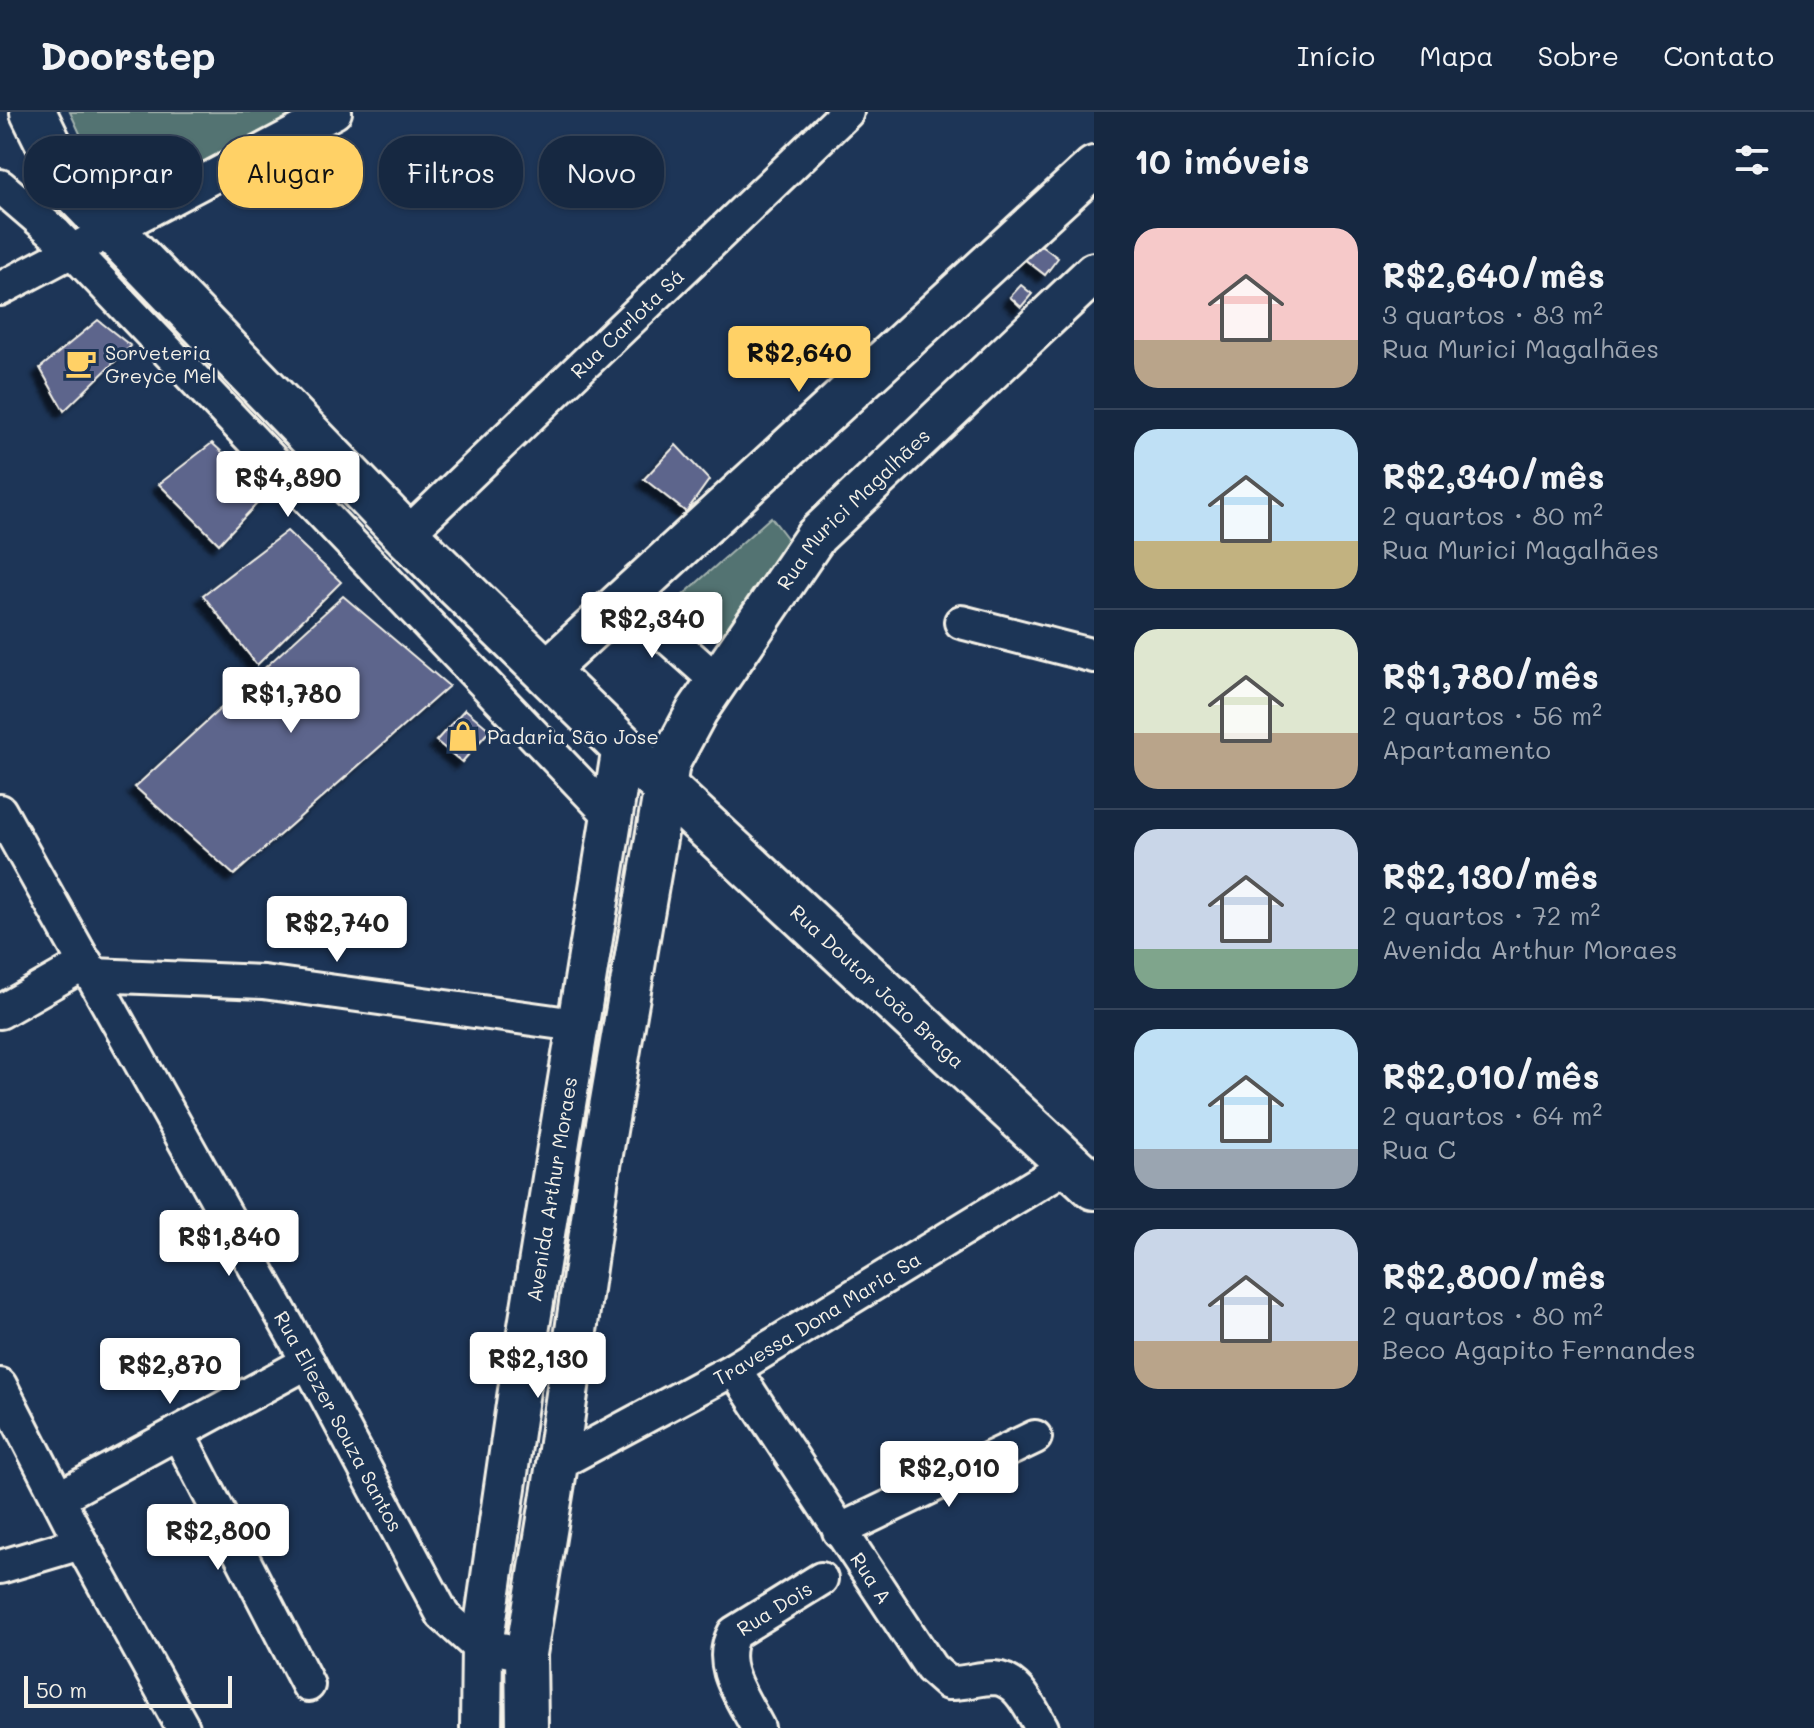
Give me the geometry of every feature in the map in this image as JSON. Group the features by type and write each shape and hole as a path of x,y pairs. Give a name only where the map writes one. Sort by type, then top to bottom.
{"main road":[{"name":"Rua Doutor João Braga","path":"33,112 70,187 108,230 406,535 663,786 1082,1175"}],"street":[{"path":"0,289 335,112"},
{"name":"Rua Carlota Sá","path":"406,535 847,112"},
{"path":"547,670 1094,167"},
{"path":"0,186 34,214 70,251 610,815"},
{"name":"Rua Murici Magalhães","path":"663,786 680,739 816,536 1094,273"},
{"path":"624,598 717,681"},
{"path":"961,622 1094,656"},
{"name":"Avenida Arthur Moraes","path":"481,1728 482,1646 576,1025 623,747"},
{"path":"527,1728 526,1654 615,1073 663,786"},
{"name":"Rua Eliezer Souza Santos","path":"0,811 308,1362 443,1615 459,1633 482,1646 526,1654"},
{"path":"0,1012 89,969 263,982 576,1025"},
{"path":"570,1069 615,1073"},
{"name":"Travessa Dona Maria Sa","path":"557,1464 1082,1175"},
{"path":"58,1498 308,1362"},
{"path":"523,1363 570,1376"},
{"name":"Rua A","path":"734,1369 839,1531 940,1678 948,1683 995,1678 1007,1682 1022,1694 1042,1728"},
{"path":"0,1385 81,1543 183,1728"},
{"path":"178,1433 308,1685"},
{"path":"839,1531 1035,1437"},
{"path":"0,1567 81,1543"},
{"name":"Rua Dois","path":"758,1728 728,1669 727,1646 734,1633 821,1579"}],"green space":[{"path":"70,112 300,112 254,136 218,136 218,155 202,163 202,136 81,136"},
{"path":"771,517 794,547 725,639 674,603"}],"building":[{"path":"1037,242 1058,258 1045,275 1023,258"},
{"path":"1021,285 1032,294 1021,307 1010,297"},
{"name":"Sorveteria Greyce Mel","path":"98,320 131,346 64,411 40,368"},
{"path":"212,443 267,493 219,544 159,484"},
{"path":"676,445 709,480 686,512 644,479"},
{"path":"287,531 341,582 257,665 203,595"},
{"path":"343,596 449,686 234,875 135,787"},
{"name":"Padaria São Jose","path":"465,709 490,730 462,762 436,741"}],"place":[{"name":"Sorveteria Greyce Mel","path":"81,363"},
{"name":"Padaria São Jose","path":"463,736"}]}
